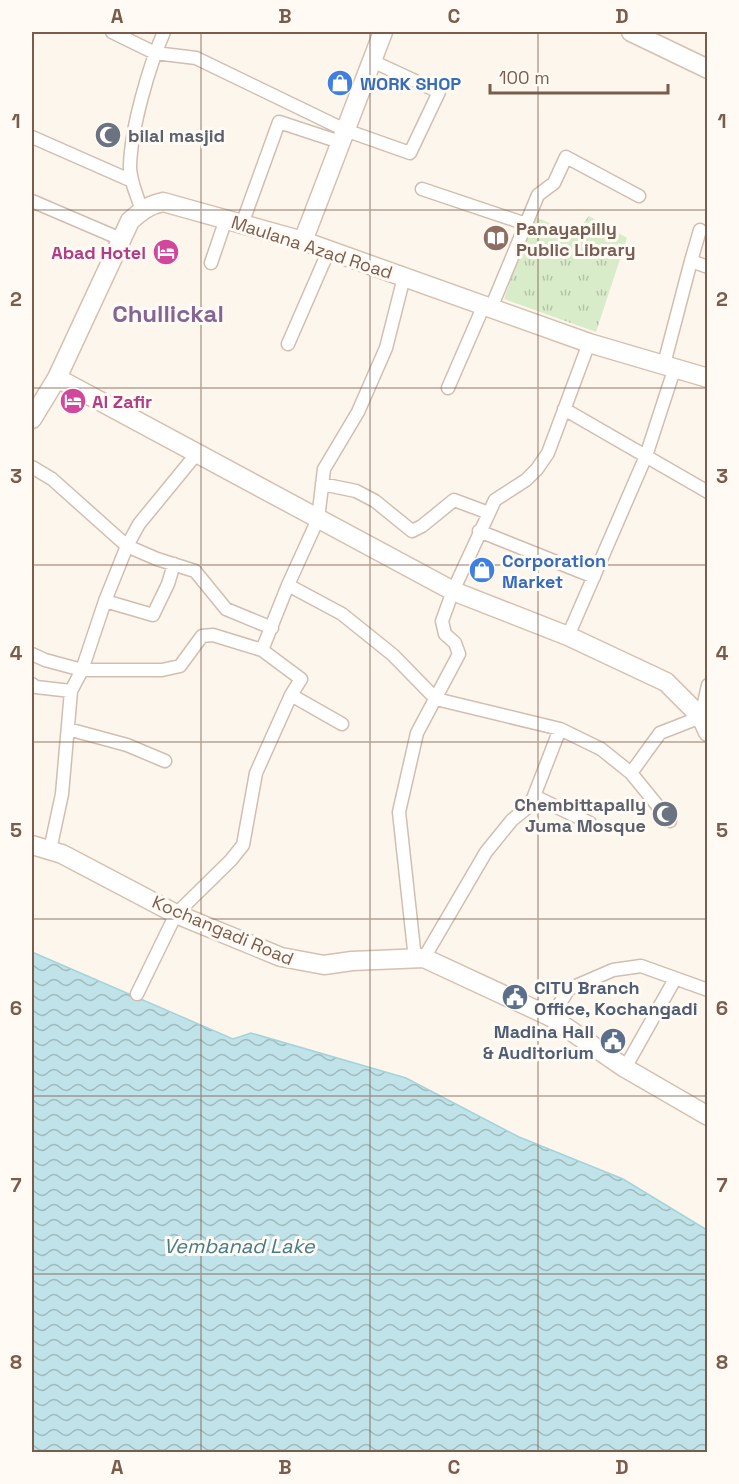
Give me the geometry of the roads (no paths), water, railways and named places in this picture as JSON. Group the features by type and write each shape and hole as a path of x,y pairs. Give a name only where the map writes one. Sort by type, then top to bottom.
{"street":[{"path":"112,32 154,53 196,58 342,136"},
{"path":"32,419 57,378 130,221 142,210 132,181 130,167 134,134 154,53 164,32"},
{"path":"303,241 383,32"},
{"path":"631,32 708,69"},
{"path":"211,263 234,222 279,122 410,153 439,92 372,61"},
{"path":"32,137 132,181"},
{"path":"448,388 538,195 554,183 566,157 639,196"},
{"path":"422,189 526,224"},
{"path":"32,201 123,240"},
{"name":"Maulana Azad Road","path":"142,210 163,202 303,241 589,343 708,378"},
{"path":"568,636 646,456 700,230"},
{"path":"288,344 329,250"},
{"path":"691,261 708,267"},
{"path":"262,650 318,519 324,468 358,412 386,348 404,277"},
{"path":"420,958 399,812 417,733 459,654 455,643 445,634 442,621 479,531 495,500 526,480 548,453 589,343"},
{"path":"57,378 453,591 568,636 666,682 704,724"},
{"path":"564,409 708,492"},
{"path":"50,850 63,794 71,691 82,670 105,601 139,524 198,452"},
{"path":"32,467 52,480 128,546 195,571 226,609 272,628"},
{"path":"322,484 356,491 392,513 412,531 422,526 454,500 489,513"},
{"path":"479,531 594,577"},
{"path":"105,601 153,615 168,584 174,564"},
{"path":"288,585 342,614 393,655 436,699 560,729 602,749 631,773 670,821"},
{"path":"32,654 82,670 162,670 180,666 202,636 213,635 262,650 301,679 291,695 256,772 243,845 231,860 176,914 137,994"},
{"path":"32,684 36,687 71,691"},
{"path":"704,724 708,686"},
{"path":"291,695 342,724"},
{"path":"631,773 660,733 704,724"},
{"path":"68,729 127,745 165,761"},
{"path":"420,958 486,852 512,820 528,807 560,729"},
{"path":"534,796 590,823"},
{"name":"Kochangadi Road","path":"32,845 62,854 176,914 298,962 324,965 352,961 420,958 551,1017 625,1068 708,1116"},
{"path":"551,1017 569,989 613,970 641,966 708,990"},
{"path":"625,1068 675,979"}],"water":[{"name":"Vembanad Lake","path":"32,952 233,1039 251,1033 406,1078 519,1137 623,1179 707,1230 707,1452 32,1452"}],"place":[{"name":"WORK SHOP","path":"340,83"},
{"name":"bilal masjid","path":"108,135"},
{"name":"Panayapilly Public Library","path":"496,238"},
{"name":"Abad Hotel","path":"166,252"},
{"name":"Al Zafir","path":"73,401"},
{"name":"Corporation Market","path":"482,570"},
{"name":"Chembittapally Juma Mosque","path":"665,814"},
{"name":"CITU Branch Office, Kochangadi","path":"515,997"},
{"name":"Madina Hall & Auditorium","path":"613,1041"}],"district":[{"name":"Chullickal","path":"168,313"}]}
